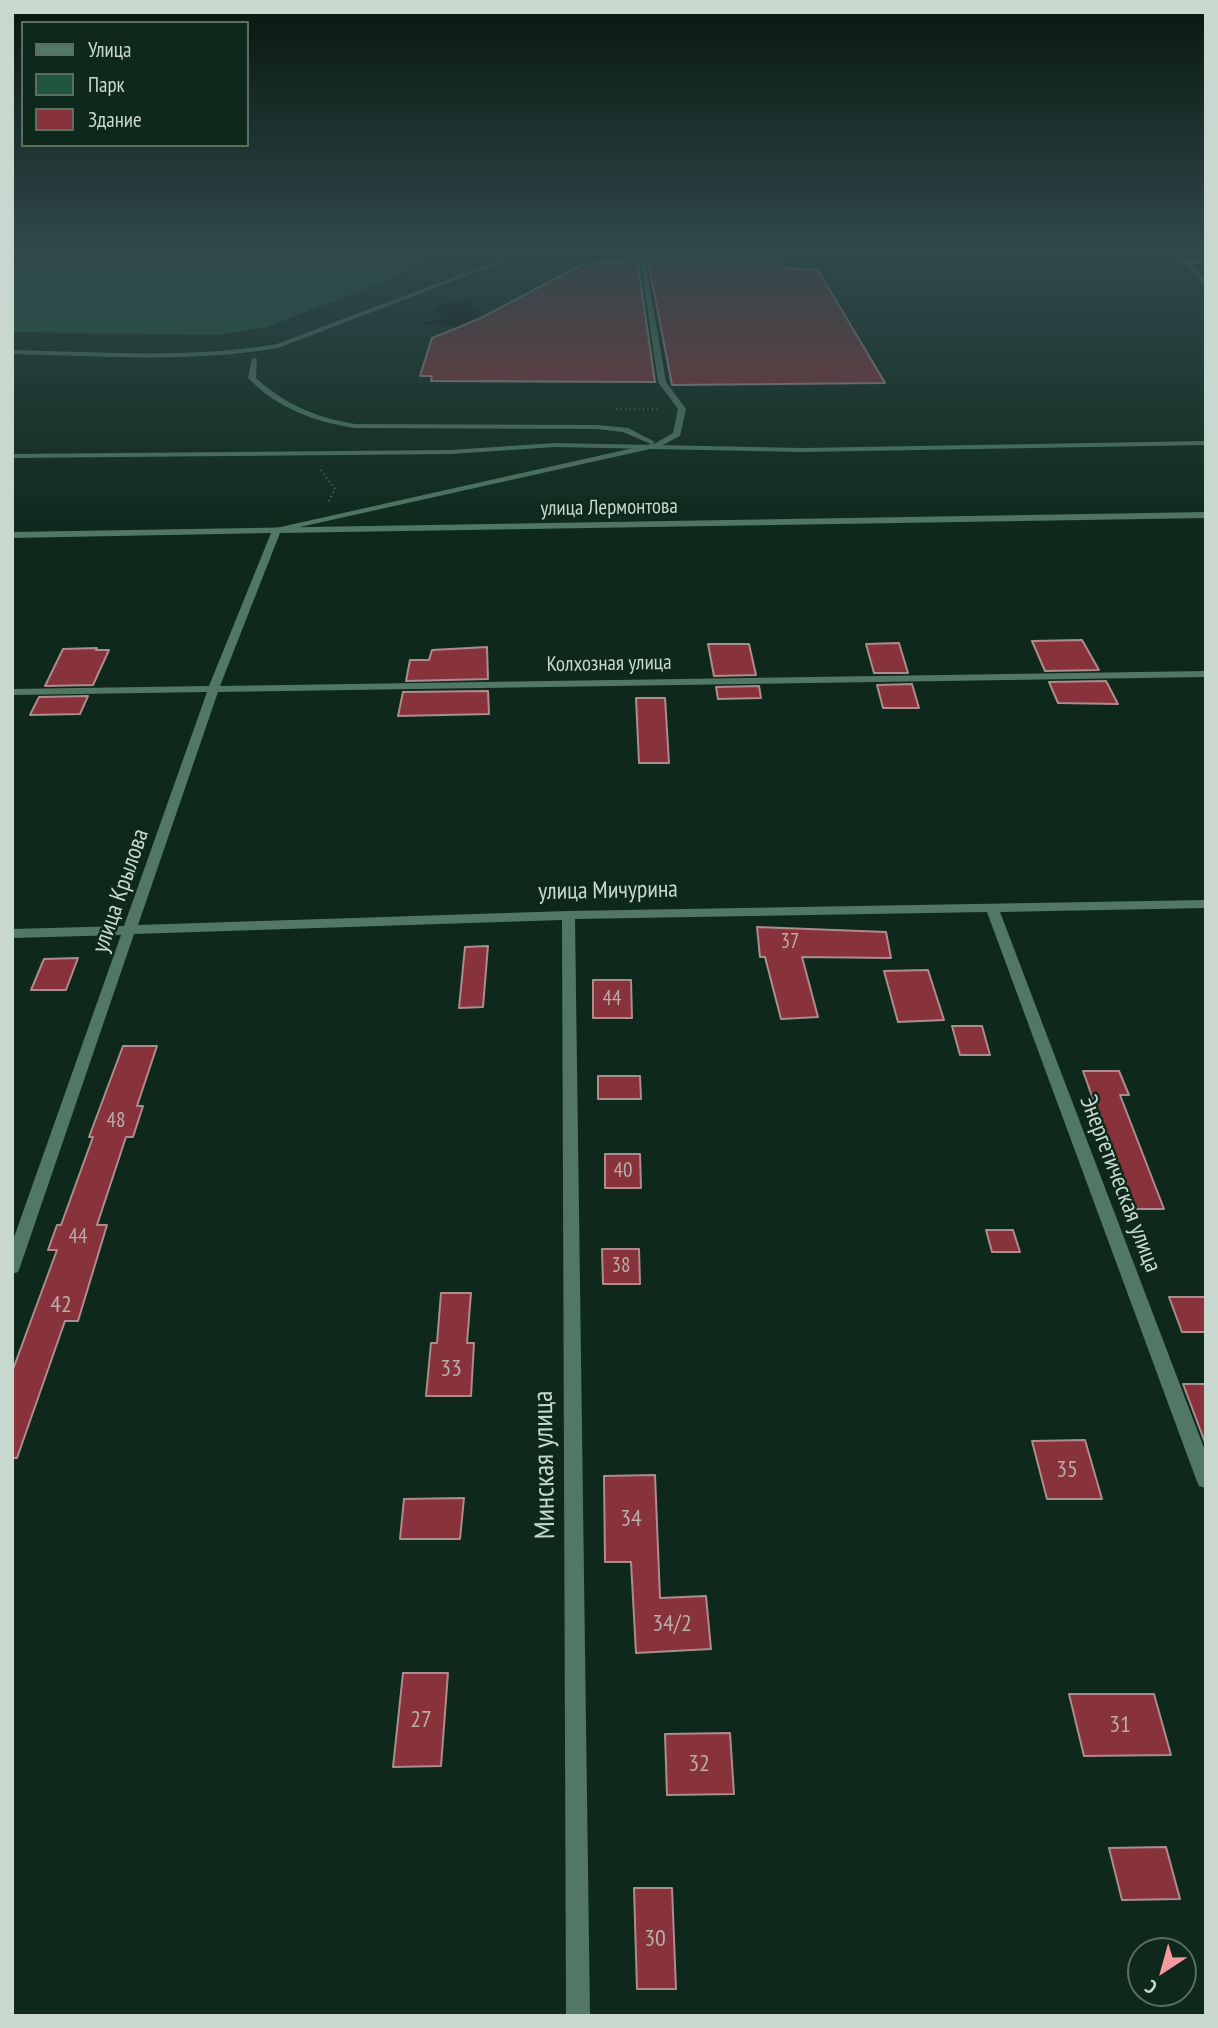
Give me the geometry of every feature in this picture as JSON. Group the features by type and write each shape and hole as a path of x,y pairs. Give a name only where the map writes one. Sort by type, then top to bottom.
{"street":[{"path":"12,359 209,362 253,355 279,346"},
{"path":"276,531 659,445 677,434 682,409 662,382 656,346"},
{"path":"12,352 253,355"},
{"path":"253,355 252,378 267,394 327,423 355,426 597,427 625,430 659,445"},
{"path":"12,456 451,452 555,445 803,450 1206,443"},
{"name":"улица Лермонтова","path":"12,535 1206,515"},
{"name":"улица Крылова","path":"12,1267 132,930 213,690 276,531"},
{"name":"Колхозная улица","path":"12,692 1206,674"},
{"name":"улица Мичурина","path":"12,934 568,915 1206,904"},
{"name":"Энергетическая улица","path":"991,906 1206,1479"},
{"name":"Минская улица","path":"568,915 578,2016"}],"path":[{"path":"299,455 327,474 335,489 317,522"}],"building":[{"path":"430,346 650,346 655,382 431,381 432,376 420,376"},
{"path":"664,346 863,346 885,383 672,385"},
{"path":"1082,640 1099,670 1045,671 1032,641"},
{"path":"899,643 908,673 874,673 866,644"},
{"path":"708,644 749,644 756,675 714,676"},
{"path":"487,647 488,679 406,681 410,660 429,660 432,650"},
{"path":"97,648 96,650 109,650 93,685 45,686 63,649"},
{"path":"1106,681 1118,704 1058,703 1049,682"},
{"path":"912,684 919,708 883,708 877,685"},
{"path":"759,686 761,698 718,699 716,687"},
{"path":"488,691 489,714 398,716 403,692"},
{"path":"88,696 80,714 30,715 39,697"},
{"path":"636,698 665,698 669,763 639,763"},
{"path":"757,927 886,932 891,958 802,957 818,1017 781,1019 765,957 760,957"},
{"path":"488,946 483,1007 459,1008 465,947"},
{"path":"78,958 66,990 31,990 44,959"},
{"path":"928,970 944,1020 898,1022 884,971"},
{"path":"593,980 631,980 632,1018 593,1018"},
{"path":"952,1026 982,1026 990,1055 960,1055"},
{"path":"123,1046 157,1046 137,1106 143,1106 133,1137 126,1137 97,1225 107,1225 78,1321 65,1321 17,1458 12,1458 12,1372 57,1250 48,1250 57,1225 61,1225 93,1137 89,1137"},
{"path":"1083,1071 1119,1071 1129,1095 1120,1095 1164,1209 1132,1209"},
{"path":"598,1076 640,1076 641,1099 598,1099"},
{"path":"605,1154 640,1154 641,1188 605,1188"},
{"path":"986,1230 1013,1230 1020,1252 992,1252"},
{"path":"602,1249 639,1249 640,1284 603,1284"},
{"path":"441,1293 471,1293 467,1343 474,1343 471,1396 426,1396 431,1343 437,1343"},
{"path":"1169,1297 1206,1297 1206,1332 1182,1332"},
{"path":"1183,1384 1206,1384 1206,1445"},
{"path":"1085,1440 1102,1499 1047,1499 1032,1441"},
{"path":"655,1475 660,1598 706,1596 711,1649 636,1653 631,1562 605,1562 604,1476"},
{"path":"464,1498 460,1539 400,1539 404,1499"},
{"path":"403,1673 448,1673 441,1766 393,1767"},
{"path":"1069,1694 1154,1694 1171,1755 1084,1756"},
{"path":"730,1733 734,1794 667,1795 665,1734"},
{"path":"1166,1847 1180,1899 1122,1900 1109,1848"},
{"path":"634,1888 672,1888 676,1989 637,1989"}]}
